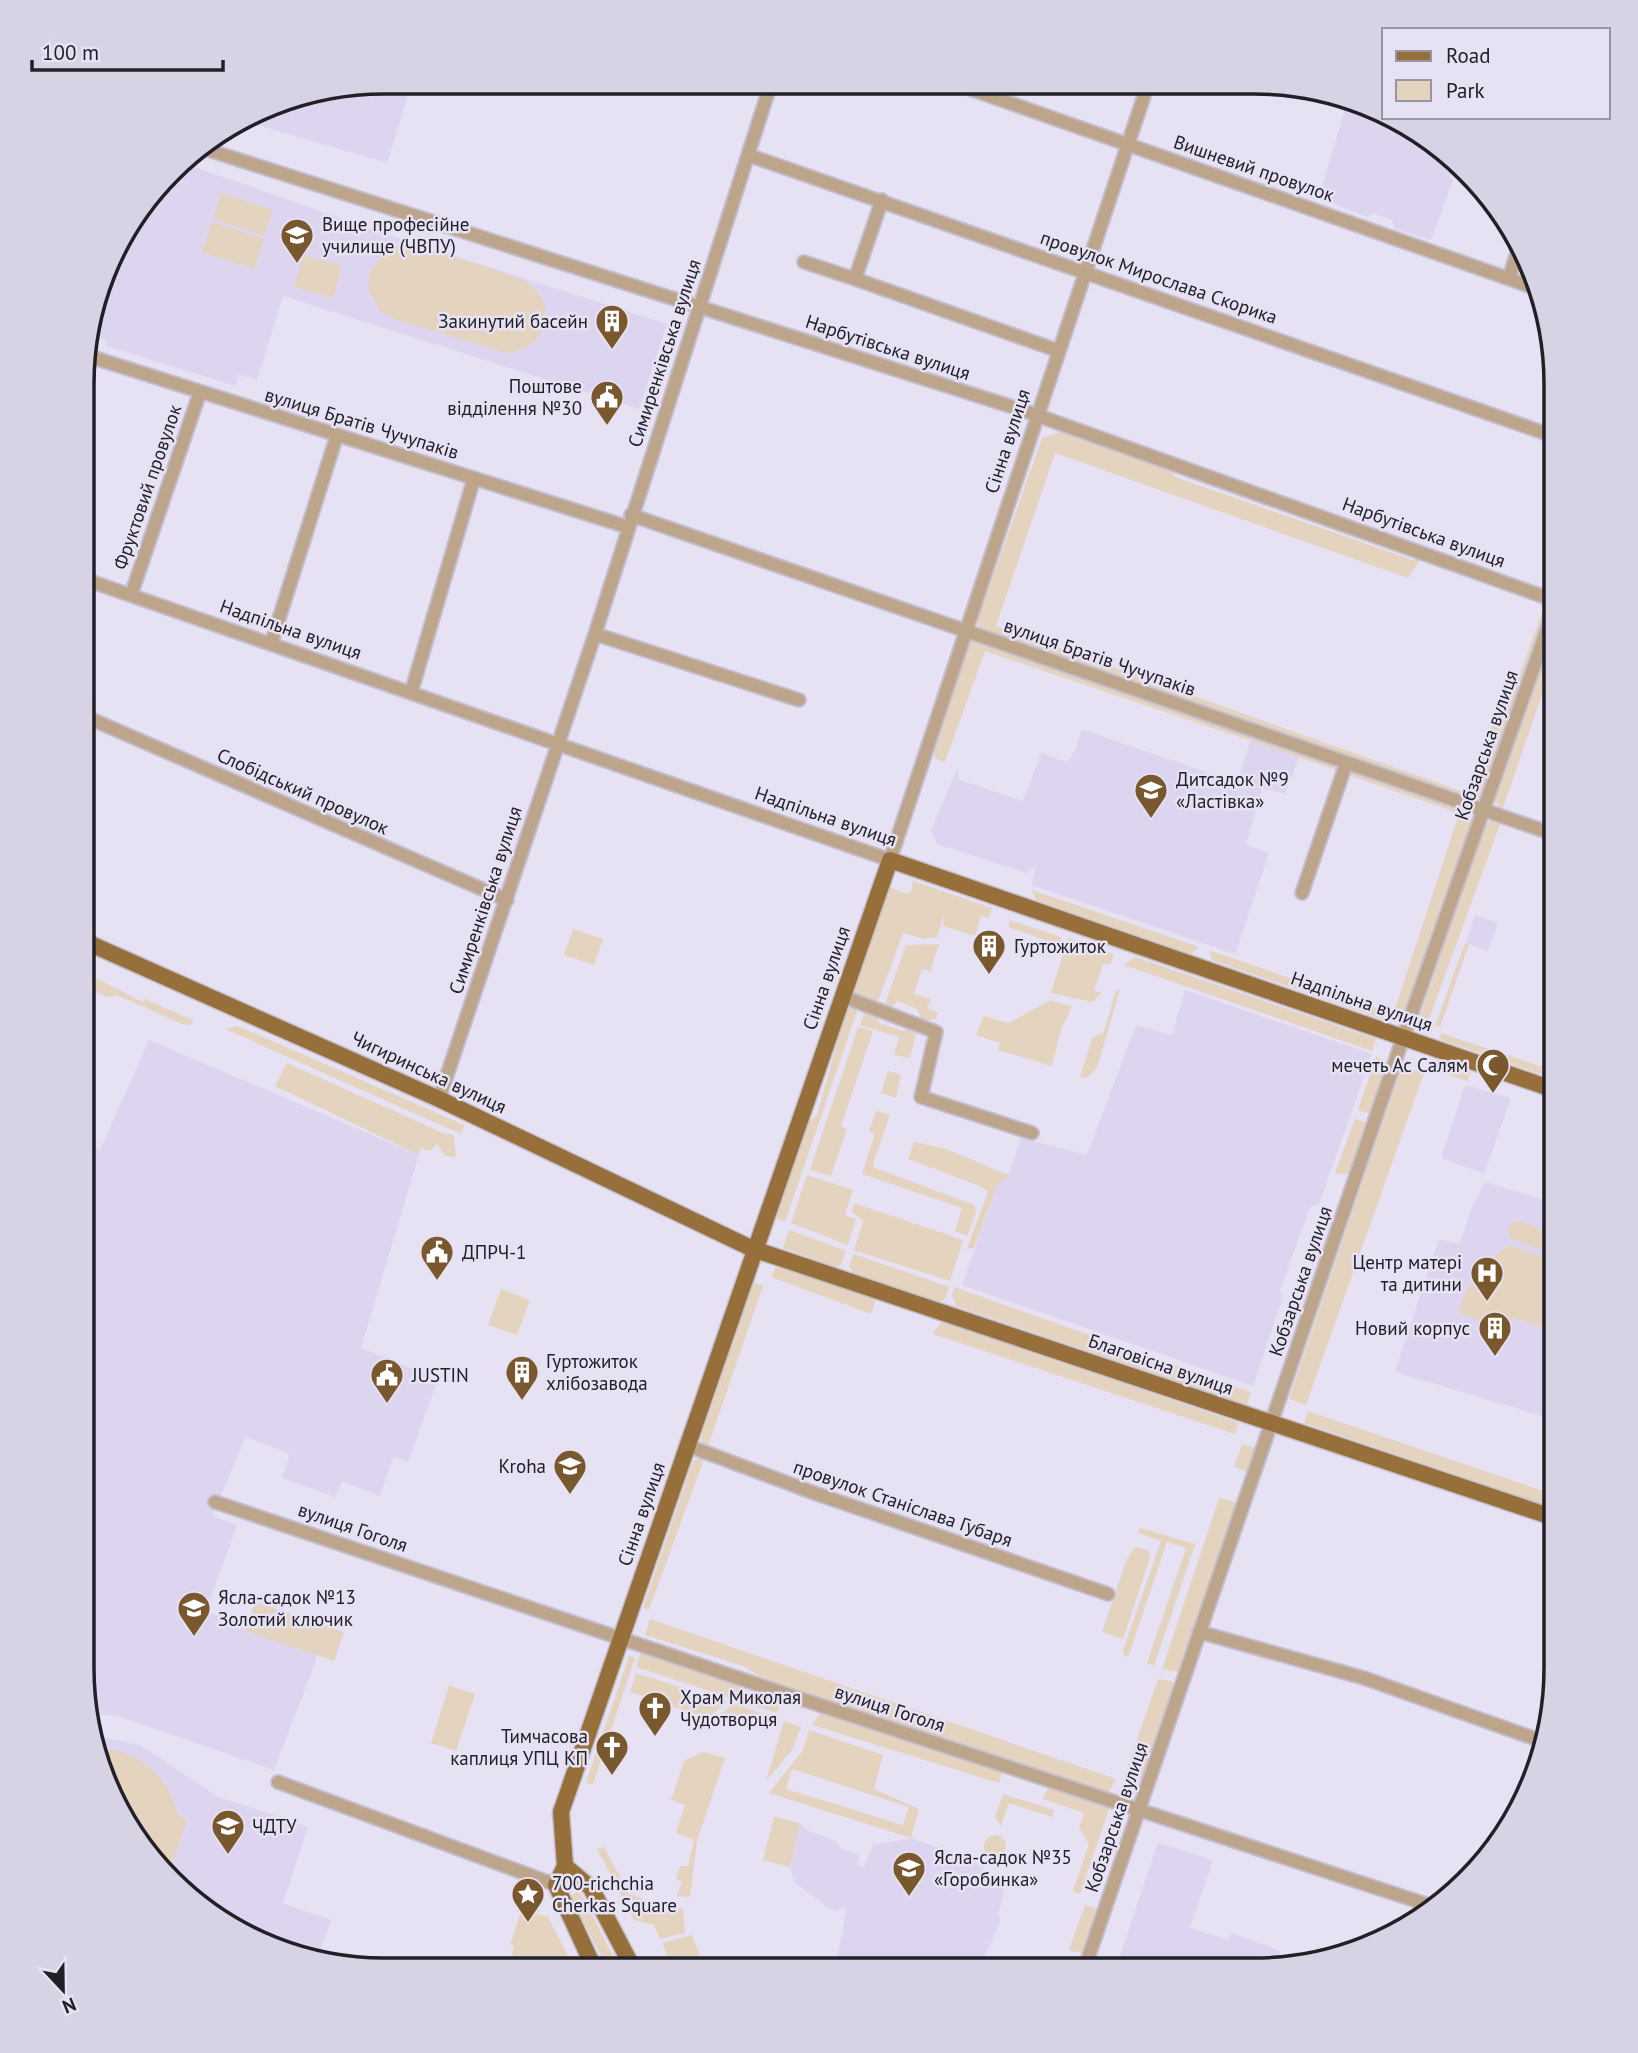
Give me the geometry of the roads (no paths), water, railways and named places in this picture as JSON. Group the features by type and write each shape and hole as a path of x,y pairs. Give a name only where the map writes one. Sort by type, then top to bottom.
{"main road":[{"name":"Сінна вулиця","path":"556,1885 565,1866 561,1812 753,1249 890,860"},
{"name":"Надпільна вулиця","path":"890,860 1544,1086"},
{"name":"Чигиринська вулиця","path":"94,945 439,1099 753,1249"},
{"name":"Благовісна вулиця","path":"753,1249 1544,1514"},
{"path":"565,1866 591,1888 628,1958"},
{"path":"556,1885 589,1958"}],"street":[{"name":"Симиренківська вулиця","path":"439,1099 595,634 767,94"},
{"name":"Вишневий провулок","path":"985,94 1525,284"},
{"name":"Сінна вулиця","path":"890,860 1145,94"},
{"name":"Нарбутівська вулиця","path":"212,151 1038,416 1544,598"},
{"name":"провулок Мирослава Скорика","path":"748,155 1544,433"},
{"path":"855,279 883,200"},
{"path":"1509,278 1515,259"},
{"path":"804,262 1059,351"},
{"name":"вулиця Братів Чучупаків","path":"96,358 474,478 630,521 966,630 1544,831"},
{"name":"Фруктовий провулок","path":"131,595 200,392"},
{"path":"271,644 337,435"},
{"path":"411,693 474,478"},
{"name":"Надпільна вулиця","path":"94,582 890,860"},
{"path":"595,634 799,700"},
{"name":"Кобзарська вулиця","path":"1088,1958 1544,637"},
{"name":"Слобідський провулок","path":"94,720 506,900"},
{"path":"1302,893 1346,764"},
{"path":"842,996 936,1032 921,1097 1032,1133"},
{"name":"провулок Станіслава Губаря","path":"687,1445 817,1494 1108,1594"},
{"name":"вулиця Гоголя","path":"215,1502 1424,1903"},
{"path":"1199,1632 1364,1678 1535,1739"},
{"path":"278,1782 556,1885"}],"place":[{"name":"Вище професійне училище (ЧВПУ)","path":"297,265"},
{"name":"Закинутий басейн","path":"612,351"},
{"name":"Поштове відділення №30","path":"607,427"},
{"name":"Дитсадок №9 «Ластівка»","path":"1151,820"},
{"name":"Гуртожиток","path":"989,976"},
{"name":"мечеть Ас Салям","path":"1493,1095"},
{"name":"ДПРЧ-1","path":"437,1282"},
{"name":"Центр матері та дитини","path":"1487,1303"},
{"name":"Новий корпус","path":"1495,1358"},
{"name":"Гуртожиток хлібозавода","path":"522,1402"},
{"name":"JUSTIN","path":"387,1405"},
{"name":"Kroha","path":"570,1496"},
{"name":"Ясла-садок №13 Золотий ключик","path":"194,1638"},
{"name":"Храм Миколая Чудотворця","path":"655,1738"},
{"name":"Тимчасова каплиця УПЦ КП","path":"612,1777"},
{"name":"ЧДТУ","path":"228,1856"},
{"name":"Ясла-садок №35 «Горобинка»","path":"909,1898"},
{"name":"700-richchia Cherkas Square","path":"528,1924"}]}
